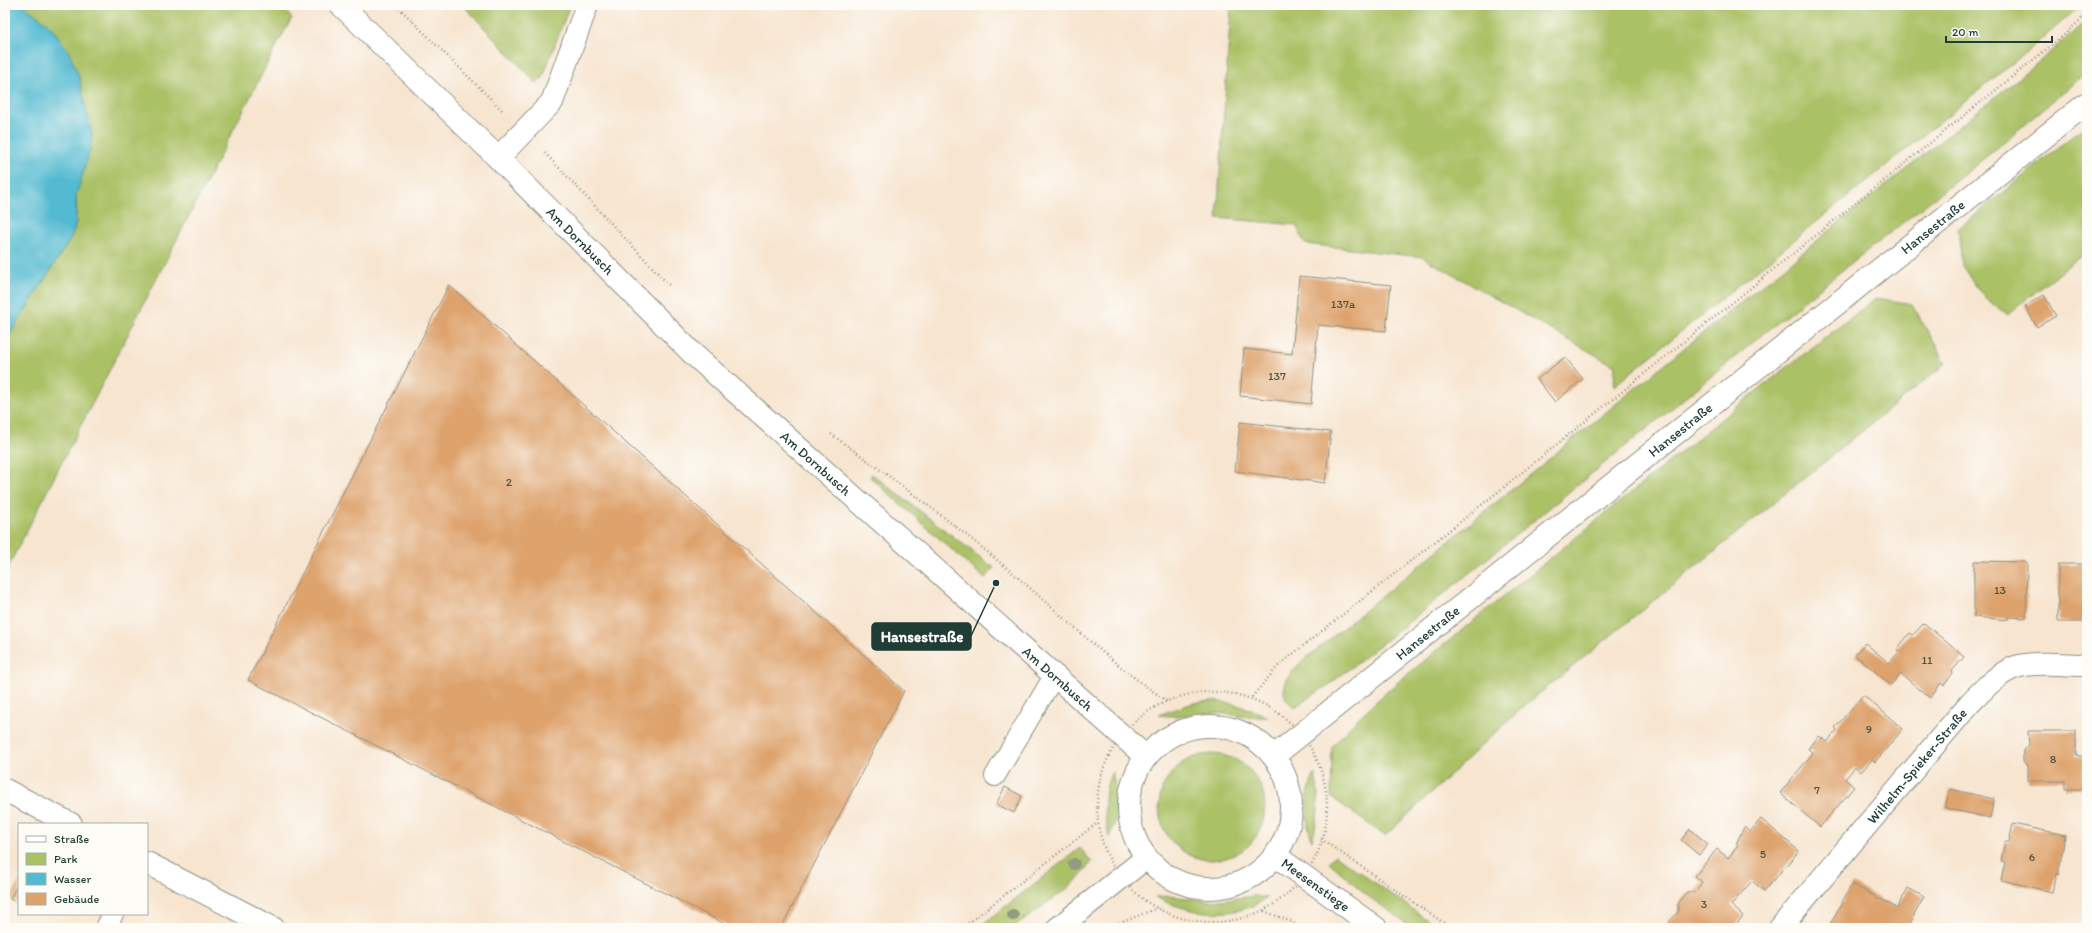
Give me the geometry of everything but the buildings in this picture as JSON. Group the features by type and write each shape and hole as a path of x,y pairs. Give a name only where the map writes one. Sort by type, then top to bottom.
{"street":[{"name":"Am Dornbusch","path":"341,5 498,158 694,354 1146,757"},
{"path":"498,158 552,102 587,5"},
{"name":"Hansestraße","path":"1274,756 2087,103"},
{"name":"Wilhelm-Spieker-Straße","path":"1780,928 1970,703 1990,683 2016,667 2046,664 2087,665"},
{"path":"1199,726 1221,726 1248,735 1260,742 1274,756 1286,778 1292,799 1290,822 1283,843 1276,856 1256,875 1233,886 1208,889 1184,885 1163,874 1146,858 1135,840 1130,820 1129,798 1134,778 1146,757 1159,743 1178,732 1199,726"},
{"path":"5,790 70,823"},
{"name":"Meesenstiege","path":"1276,856 1376,928"},
{"path":"1058,928 1146,858"},
{"path":"148,864 273,928"}],"lane":[{"path":"995,776 1054,676"},
{"path":"106,928 112,915"}],"path":[{"path":"396,5 524,132 674,290"},
{"path":"827,431 1002,564 1105,655 1137,681 1167,701 1207,694 1252,697 1279,665 1500,490 2064,35 2087,14"},
{"path":"962,928 1096,824"},
{"path":"1322,839 1451,928"},
{"path":"1113,928 1157,908"},
{"path":"1263,911 1292,922 1300,928"}],"green space":[{"path":"23,5 280,5 292,18 5,573 5,342 71,238 77,210 76,196 78,184 61,40 49,25"},
{"path":"463,5 570,5 542,79 536,83"},
{"path":"1231,5 2081,5 2041,40 1614,386 1615,366 1422,257 1305,244 1296,225 1217,218"},
{"path":"2087,20 2087,72 1981,161 1830,280 1409,622 1330,684 1295,707 1289,702 1285,697 1284,686 1298,665 1678,353 2040,61"},
{"path":"2087,124 2087,258 2079,257 2007,315 1983,296 1962,266 1958,229"},
{"path":"1876,298 1912,304 1946,363 1523,707 1385,836 1331,797 1332,747 1357,719 1392,687 1740,404"},
{"path":"872,474 994,568 985,579 870,477"},
{"path":"1212,701 1240,706 1268,717 1247,717 1215,713 1173,716 1158,715 1193,703"},
{"path":"1212,754 1232,758 1250,769 1261,787 1265,807 1261,827 1250,845 1232,856 1212,860 1192,856 1174,845 1163,827 1159,807 1163,787 1174,769 1192,758"},
{"path":"1112,772 1116,797 1116,813 1115,821 1109,837 1106,820 1105,796"},
{"path":"1315,774 1318,791 1318,807 1312,840 1309,831 1306,807 1311,782"},
{"path":"1080,848 1092,862 1072,885 1013,928 978,928"},
{"path":"1335,855 1439,928 1413,928 1369,897 1329,862"},
{"path":"1169,896 1211,901 1255,896 1267,898 1240,910 1211,912 1182,908 1155,897"}],"water":[{"path":"5,5 23,5 49,25 61,40 70,54 79,77 92,135 90,150 76,196 76,223 71,238 5,342"}],"place":[{"name":"Hansestraße","path":"996,583"}]}
